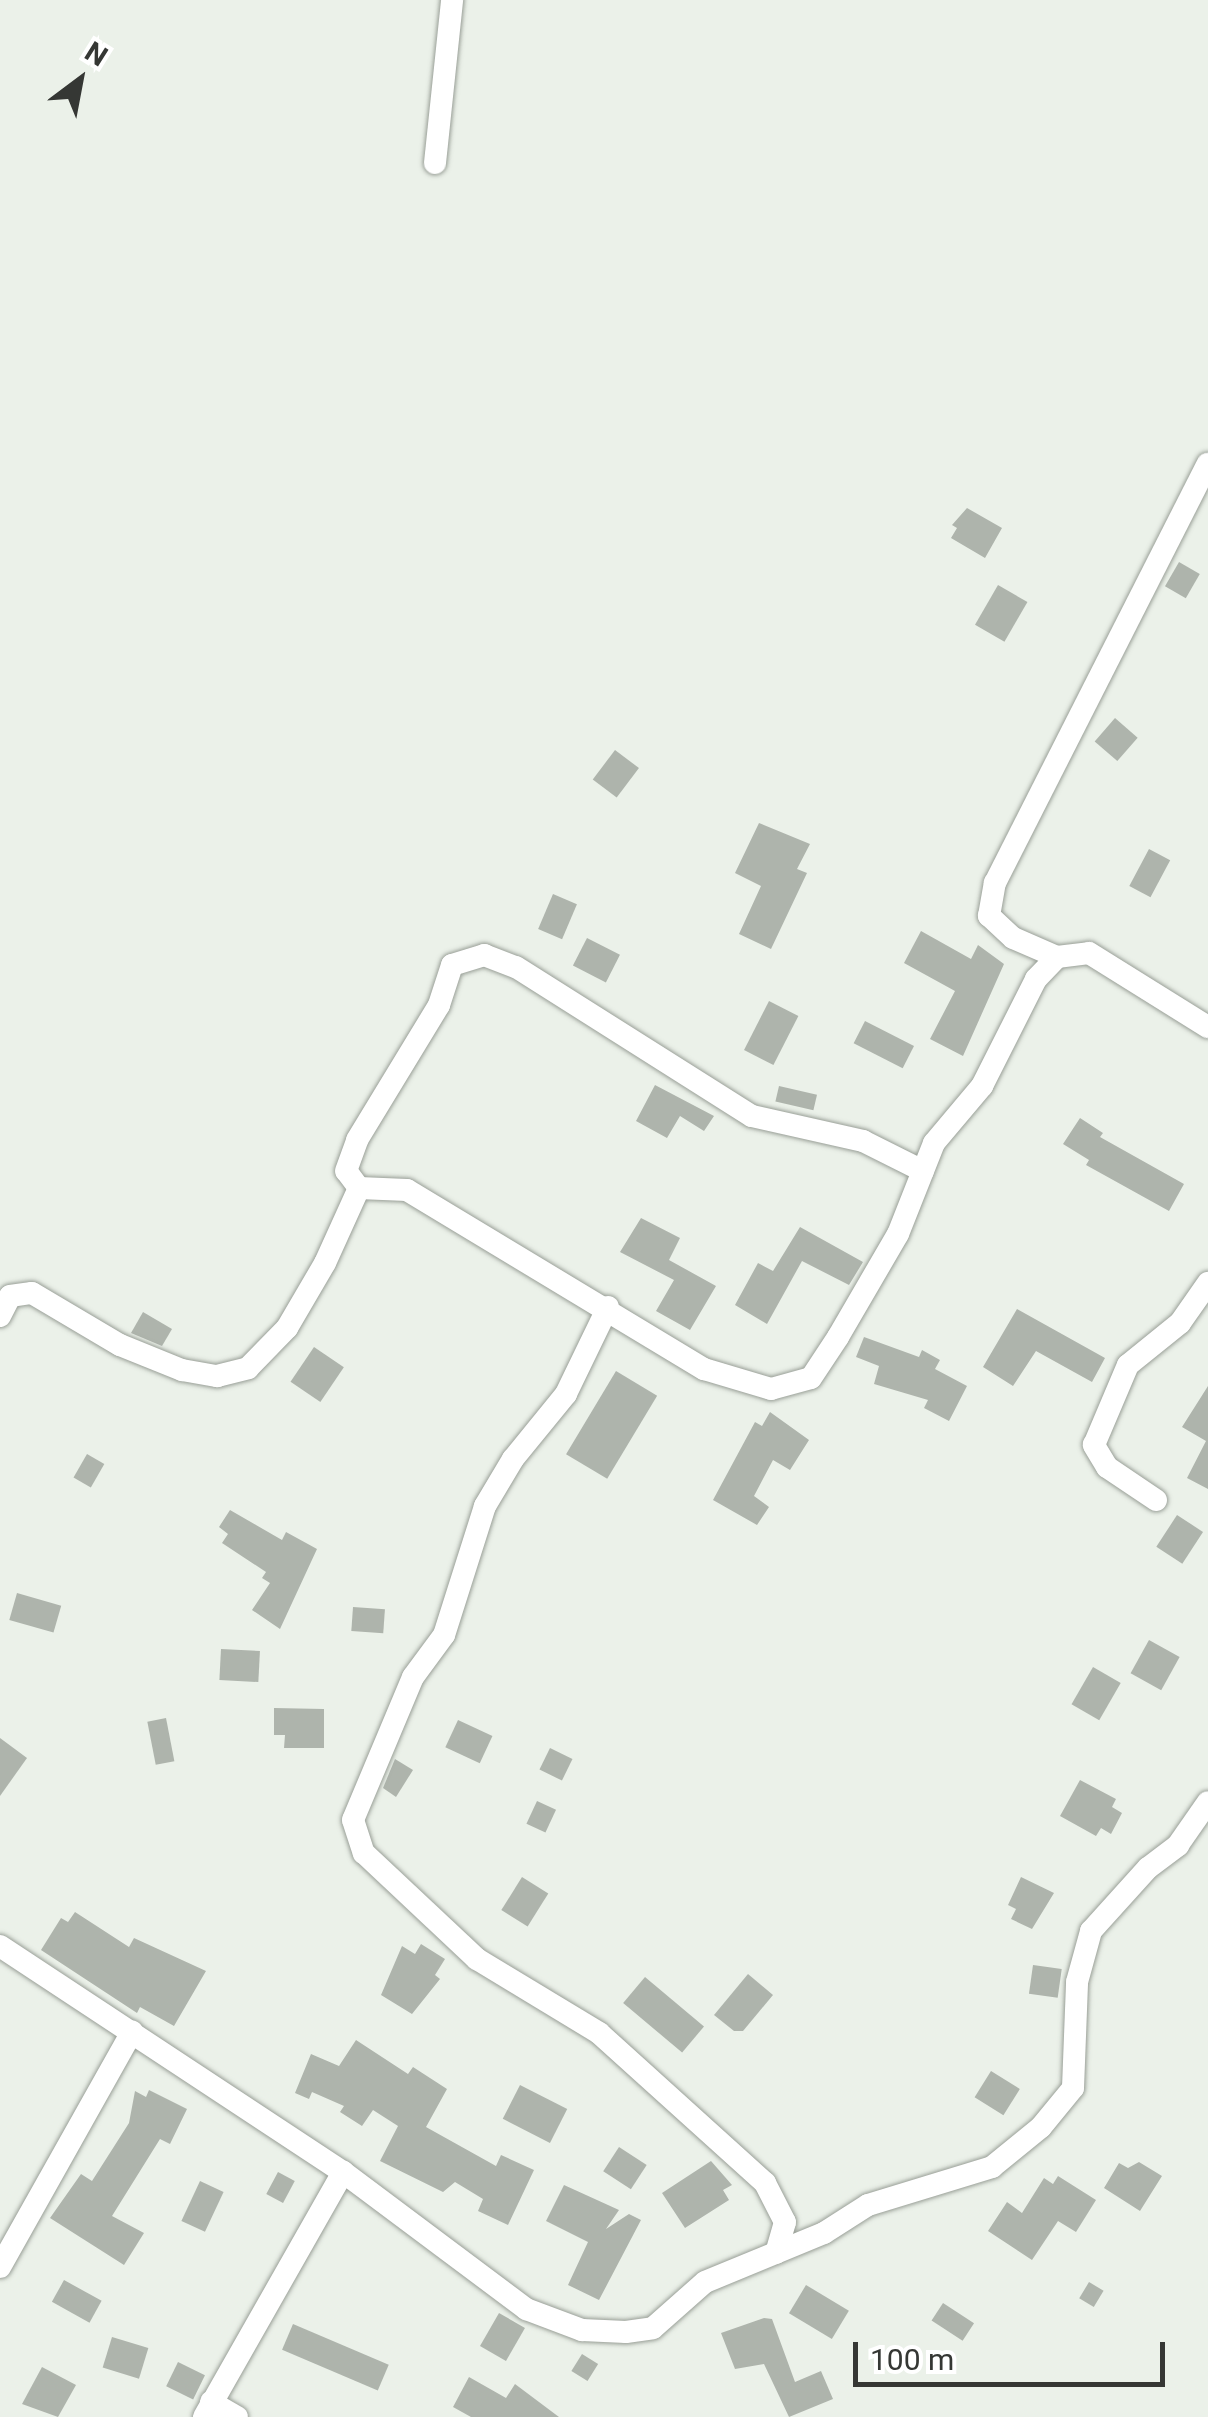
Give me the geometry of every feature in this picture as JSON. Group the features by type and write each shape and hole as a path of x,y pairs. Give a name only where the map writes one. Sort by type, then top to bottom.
{"street":[{"path":"435,162 452,0"},
{"path":"1208,464 994,882 989,916 1013,938 1057,957 1090,953 1208,1027"},
{"path":"923,1170 864,1141 752,1116 516,967 484,955 452,965 439,1004 374,1102 346,1171 360,1188 407,1190 608,1306 704,1369 771,1389 811,1378 864,1298 923,1170 934,1143 956,1122 1005,1050 1036,979 1057,957"},
{"path":"0,1316 10,1296 32,1294 120,1345 182,1370 217,1376 248,1368 288,1328 360,1188"},
{"path":"1156,1500 1108,1467 1094,1445 1128,1365 1180,1323 1208,1283"},
{"path":"608,1306 566,1394 512,1458 485,1506 444,1636 413,1677 353,1820 364,1854 477,1959 599,2033 764,2183 785,2222 776,2253"},
{"path":"0,1946 343,2172 526,2310 582,2330 653,2328 705,2282 776,2253 868,2206 966,2180 1041,2127 1073,2088 1077,1982 1092,1931 1148,1868 1178,1846 1208,1802"},
{"path":"3,2255 132,2032"},
{"path":"237,2417 207,2410 343,2172"}],"building":[{"path":"967,508 1002,528 985,558 951,538 957,528 952,525"},
{"path":"1179,562 1200,574 1186,598 1165,586"},
{"path":"998,585 1027,602 1004,642 975,625"},
{"path":"1115,718 1138,738 1117,761 1095,741"},
{"path":"615,750 639,768 617,798 593,780"},
{"path":"759,823 810,844 797,869 807,873 771,949 739,934 761,886 735,873"},
{"path":"1149,849 1170,860 1150,897 1129,886"},
{"path":"553,894 577,904 562,939 538,929"},
{"path":"921,931 971,959 978,945 1004,964 963,1056 930,1039 955,991 904,963"},
{"path":"587,938 620,955 606,982 573,966"},
{"path":"769,1001 798,1016 773,1065 744,1050"},
{"path":"865,1021 914,1046 903,1068 854,1043"},
{"path":"655,1085 714,1116 704,1131 680,1116 667,1138 636,1121"},
{"path":"779,1086 817,1095 813,1110 775,1102"},
{"path":"1080,1118 1103,1133 1100,1137 1184,1184 1169,1211 1086,1165 1089,1160 1063,1144"},
{"path":"641,1218 680,1238 669,1260 716,1286 690,1330 656,1311 674,1280 620,1252"},
{"path":"800,1227 863,1262 849,1285 802,1261 767,1324 735,1305 758,1263 773,1271"},
{"path":"1017,1309 1105,1358 1092,1382 1036,1351 1013,1386 983,1367"},
{"path":"143,1312 172,1329 162,1346 131,1333"},
{"path":"864,1337 919,1357 922,1350 940,1360 935,1369 967,1386 949,1421 924,1408 928,1400 874,1384 879,1366 856,1357"},
{"path":"314,1347 344,1367 320,1402 291,1382"},
{"path":"616,1371 657,1396 607,1479 566,1454"},
{"path":"1208,1386 1208,1489 1187,1478 1206,1441 1182,1427"},
{"path":"770,1412 809,1440 790,1470 773,1460 754,1496 769,1507 757,1525 713,1500 755,1422 762,1426"},
{"path":"87,1454 104,1464 91,1487 74,1477"},
{"path":"230,1510 282,1540 286,1532 317,1549 280,1629 252,1610 270,1583 262,1578 266,1572 222,1543 228,1534 219,1527"},
{"path":"1177,1515 1203,1532 1182,1564 1156,1547"},
{"path":"17,1593 61,1606 54,1633 9,1620"},
{"path":"353,1607 385,1609 383,1633 351,1631"},
{"path":"1149,1640 1180,1657 1161,1690 1131,1673"},
{"path":"221,1649 260,1651 258,1682 219,1680"},
{"path":"1093,1667 1121,1683 1099,1720 1072,1704"},
{"path":"274,1708 324,1709 324,1748 284,1748 285,1735 274,1735"},
{"path":"166,1718 174,1761 156,1765 147,1722"},
{"path":"458,1720 492,1736 480,1763 445,1747"},
{"path":"0,1738 27,1758 0,1796"},
{"path":"550,1748 572,1759 562,1781 539,1770"},
{"path":"395,1759 413,1770 396,1797 383,1788"},
{"path":"1080,1780 1116,1799 1112,1807 1122,1813 1111,1834 1101,1828 1096,1836 1060,1816"},
{"path":"537,1801 556,1810 545,1833 526,1824"},
{"path":"522,1877 548,1893 528,1927 501,1910"},
{"path":"1021,1877 1054,1893 1032,1929 1011,1919 1016,1909 1008,1905"},
{"path":"75,1912 129,1947 134,1938 206,1971 174,2026 140,2007 137,2013 41,1950 61,1918 68,1922"},
{"path":"421,1944 445,1959 435,1975 440,1979 412,2014 381,1995 402,1946 415,1954"},
{"path":"1033,1965 1062,1969 1058,1998 1029,1994"},
{"path":"748,1974 773,1995 743,2031 734,2031 714,2015"},
{"path":"645,1977 704,2026 682,2053 623,2003"},
{"path":"356,2040 408,2074 413,2067 447,2089 426,2127 496,2166 501,2155 534,2170 508,2225 478,2211 483,2199 455,2182 443,2192 380,2161 398,2126 373,2110 362,2126 340,2112 344,2106 312,2092 309,2099 295,2093 311,2054 339,2066"},
{"path":"991,2071 1020,2089 1003,2115 975,2097"},
{"path":"520,2085 567,2109 550,2143 503,2119"},
{"path":"149,2090 187,2109 170,2144 160,2139 112,2216 144,2233 124,2265 50,2218 81,2174 92,2181 129,2123 135,2091 146,2097"},
{"path":"619,2147 647,2165 631,2189 603,2171"},
{"path":"711,2161 732,2185 723,2190 729,2200 685,2228 662,2193"},
{"path":"1139,2162 1162,2176 1140,2211 1104,2188 1119,2163 1128,2168"},
{"path":"278,2172 295,2181 283,2203 266,2194"},
{"path":"1058,2176 1096,2200 1076,2232 1058,2221 1032,2260 988,2231 1007,2202 1022,2213 1044,2178 1053,2184"},
{"path":"200,2181 224,2192 205,2232 181,2221"},
{"path":"564,2185 619,2210 606,2229 629,2214 641,2220 599,2300 568,2285 588,2242 546,2221"},
{"path":"64,2280 102,2301 89,2323 52,2302"},
{"path":"1089,2282 1104,2291 1094,2307 1079,2298"},
{"path":"806,2285 849,2311 832,2339 789,2313"},
{"path":"943,2303 974,2323 963,2341 932,2321"},
{"path":"499,2313 525,2328 506,2361 480,2346"},
{"path":"764,2318 772,2319 795,2382 821,2371 833,2399 789,2417 764,2364 735,2369 721,2333"},
{"path":"293,2324 389,2365 378,2390 282,2350"},
{"path":"112,2337 148,2348 139,2379 103,2368"},
{"path":"582,2354 598,2364 588,2381 571,2371"},
{"path":"178,2362 205,2375 193,2399 166,2386"},
{"path":"42,2367 76,2385 58,2417 22,2404"},
{"path":"469,2377 506,2398 515,2384 559,2417 471,2417 453,2407"}]}
